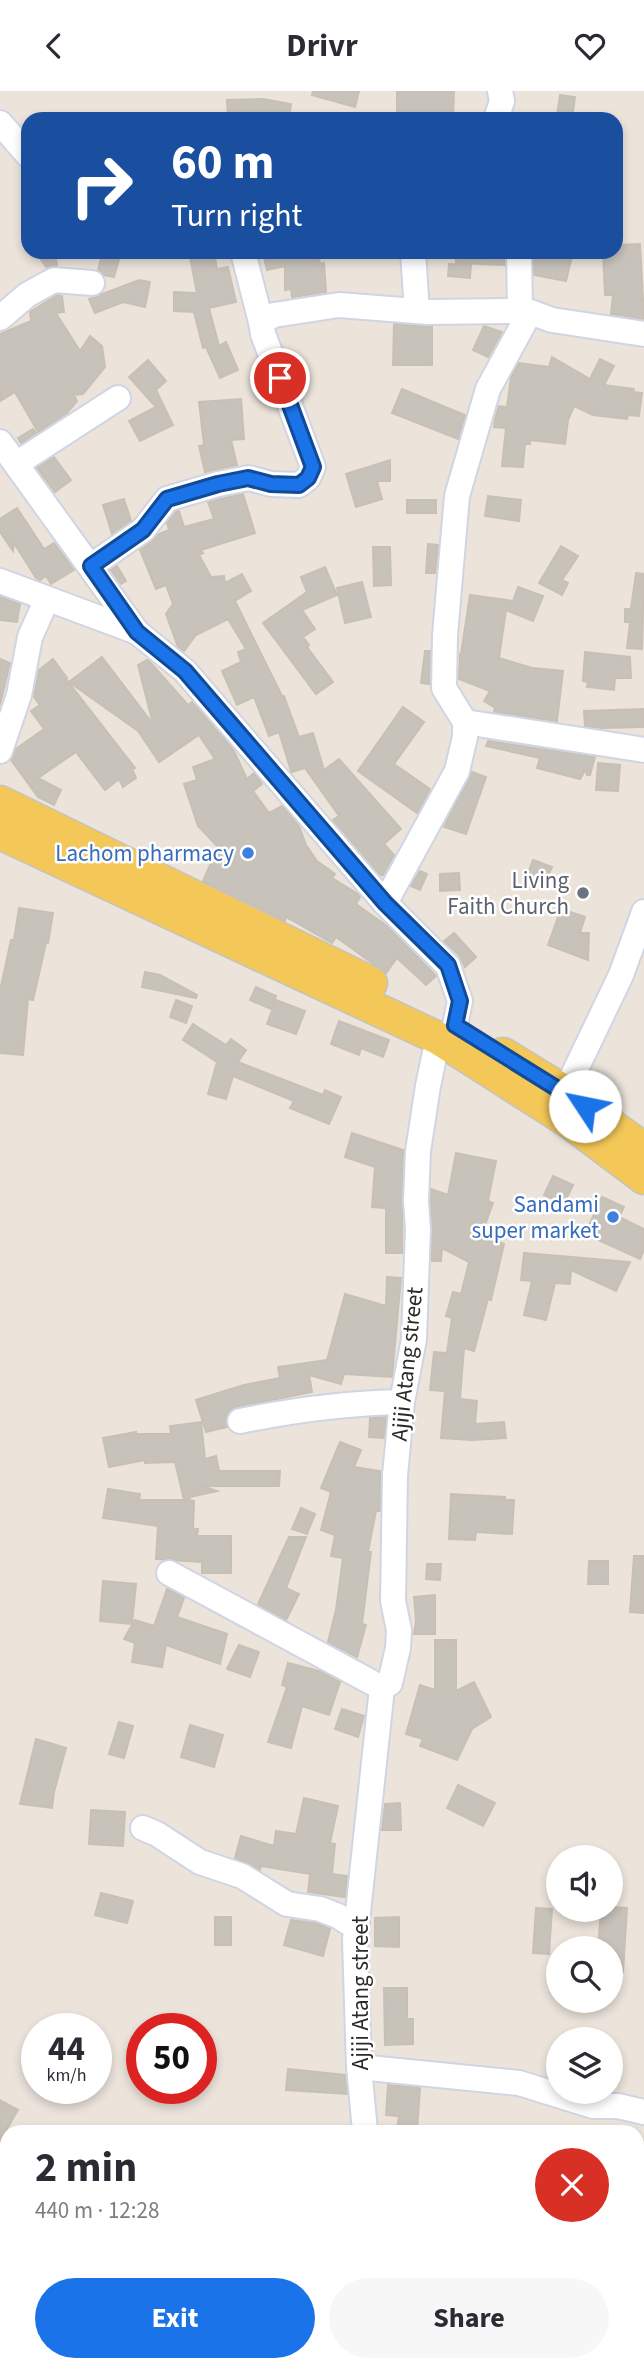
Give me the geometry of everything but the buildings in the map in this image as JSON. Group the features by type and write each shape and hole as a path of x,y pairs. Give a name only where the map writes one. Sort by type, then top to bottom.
{"main road":[{"path":"0,802 565,1092 644,1149"},
{"path":"0,833 447,1031 644,1178"}],"street":[{"path":"498,112 502,101 500,91"},
{"path":"0,123 21,147"},
{"path":"91,566 143,530 167,499 248,478 271,484 299,485 308,478 313,467 263,334 245,259"},
{"path":"413,259 417,311"},
{"path":"385,903 457,771 465,737 465,722 444,688 445,635 457,496 488,389 525,311 520,259"},
{"path":"0,319 27,295 54,280 92,283"},
{"path":"261,322 274,315 338,305 417,311 525,311 552,320 644,334"},
{"path":"16,464 118,398"},
{"path":"0,442 137,632"},
{"path":"0,581 137,632"},
{"path":"0,751 19,695 30,637 47,599"},
{"name":"Ajiji Atang street","path":"137,632 185,671 385,903 448,965 460,1001 428,1086 418,1151 414,1339 402,1402 395,1475 393,1601 399,1630 398,1648 390,1683 382,1688 355,1940 359,2067 364,2125"},
{"path":"465,722 644,750"},
{"path":"565,1092 621,975 644,912"},
{"path":"240,1422 289,1411 350,1403 402,1402"},
{"path":"169,1573 374,1681 382,1688"},
{"path":"143,1828 158,1834 200,1862 242,1875 287,1904 320,1909 357,1928"},
{"path":"359,2067 519,2083 593,2106 618,2106 644,2112"}],"place":[{"name":"Lachom pharmacy","path":"248,853"},
{"name":"Living Faith Church","path":"583,893"},
{"name":"Sandami super market","path":"613,1217"}],"route":[{"path":"280,378 313,467 308,478 299,485 271,484 248,478 167,499 143,530 91,566 137,632 185,671 385,903 448,965 460,1001 455,1025 585,1106"}]}
